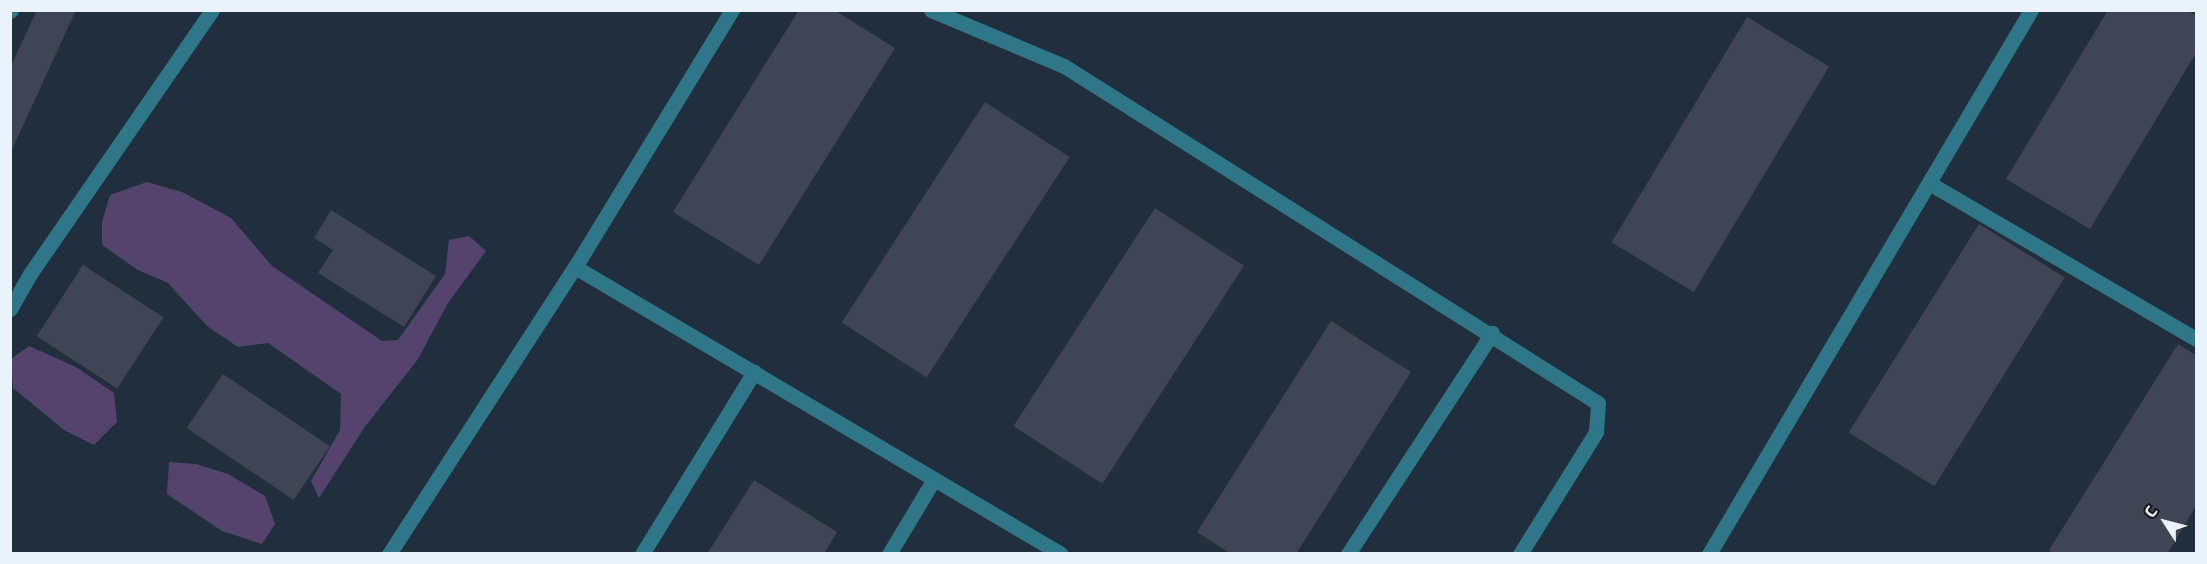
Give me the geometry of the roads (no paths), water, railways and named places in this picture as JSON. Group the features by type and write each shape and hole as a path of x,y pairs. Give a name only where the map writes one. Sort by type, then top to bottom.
{"lane":[{"path":"10,309 30,274 212,10"},
{"path":"389,554 575,267 732,10"},
{"path":"931,10 1064,66 1586,392 1598,403 1600,415 1596,432 1520,554"},
{"path":"1709,554 2031,10"},
{"path":"1929,183 2196,339"},
{"path":"575,267 1061,554"},
{"path":"1348,554 1492,333"},
{"path":"642,554 754,372"},
{"path":"889,554 934,479"}]}
